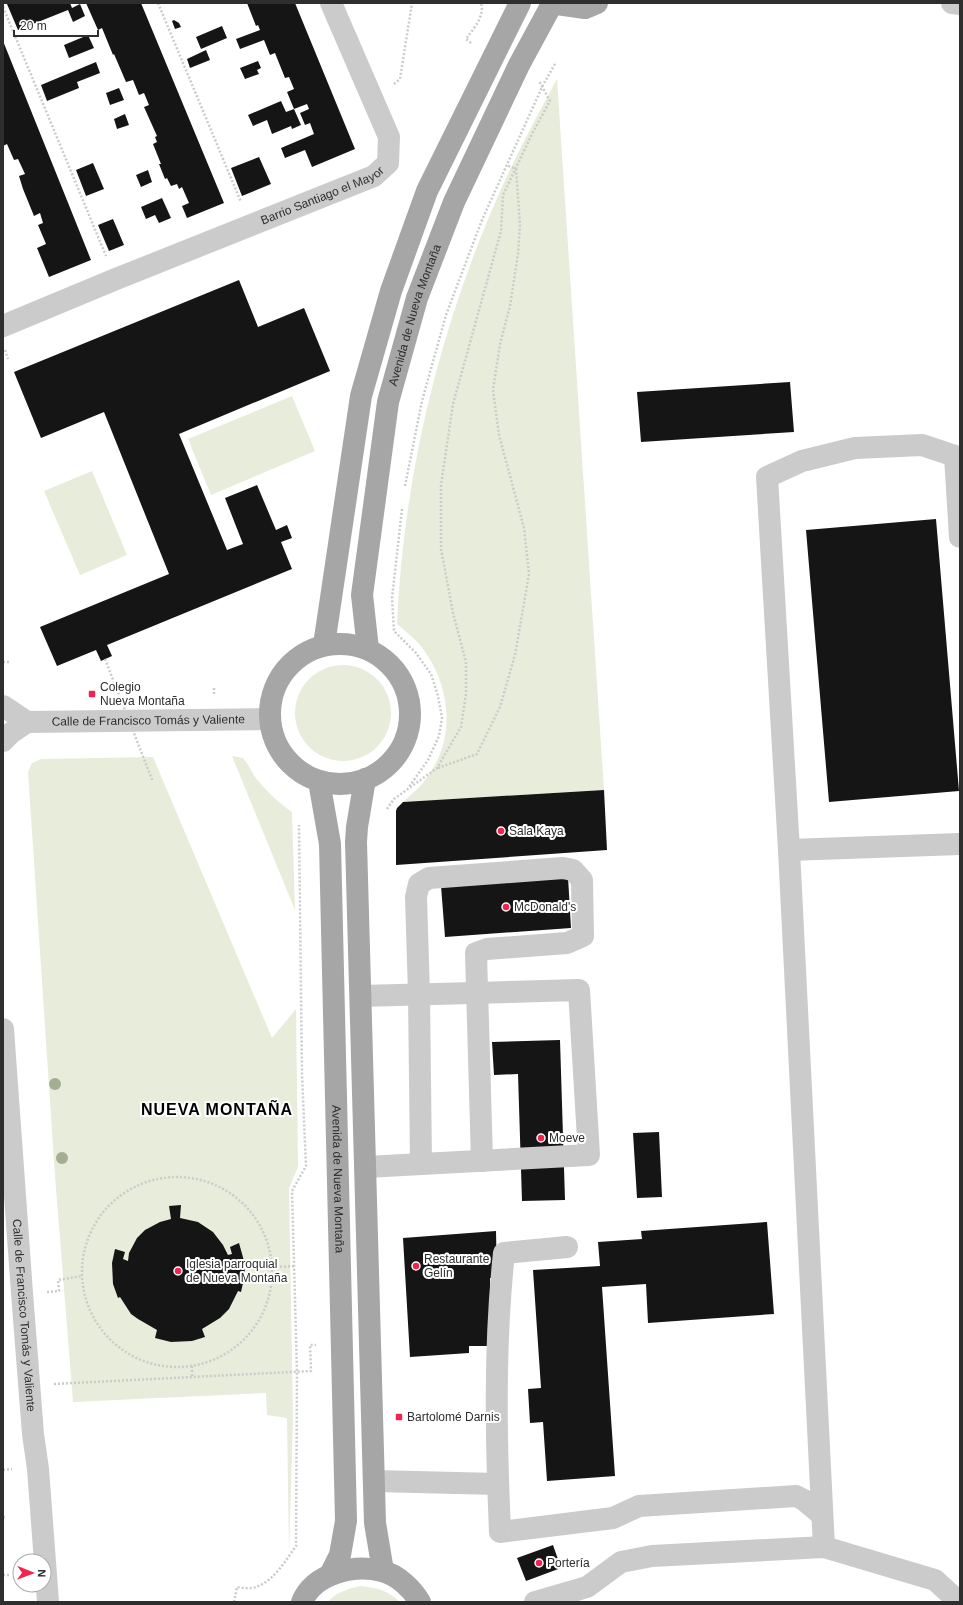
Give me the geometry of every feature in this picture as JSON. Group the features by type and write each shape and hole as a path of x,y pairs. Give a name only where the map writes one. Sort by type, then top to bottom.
{"main road":[{"path":"324,645 361,396 386,306 427,191 520,3"},
{"path":"551,4 585,8 597,3"},
{"name":"Avenida de Nueva Montaña","path":"368,649 362,595 388,402 417,298 451,209 519,65 551,4"},
{"path":"346,643 368,649 388,662 402,681 409,704 408,727 400,750 385,768 364,779 342,784 319,781 294,768 277,746 269,719 272,694 283,672 301,655 324,645 346,643"},
{"path":"364,779 357,827 361,996 375,1523 383,1571"},
{"name":"Avenida de Nueva Montaña","path":"319,781 330,844 346,1521 340,1555 330,1575"},
{"path":"302,1602 304,1596 316,1584 330,1575 356,1568 383,1571 399,1579 414,1593 420,1602"}],"street":[{"name":"Barrio Santiago el Mayor","path":"3,326 116,279 374,176 388,163 389,137 331,3"},
{"path":"952,3 960,4"},
{"path":"824,1547 789,850 767,477 802,461 855,448 922,445 955,456 960,537"},
{"path":"3,706 27,722 11,733 3,741"},
{"name":"Calle de Francisco Tomás y Valiente","path":"27,722 269,719"},
{"path":"789,850 960,844"},
{"path":"421,1164 416,898 419,884 429,878 563,868 573,870 582,880 583,936 567,943 487,949 476,953 482,1161"},
{"path":"361,996 579,990 589,1155 366,1167"},
{"name":"Calle de Francisco Tomás y Valiente","path":"3,1029 9,1211 22,1293 48,1602"},
{"path":"567,1247 504,1253 501,1282 496,1392 500,1532 613,1518 639,1506 796,1496 804,1500 822,1515"},
{"path":"374,1481 498,1484"},
{"path":"535,1602 587,1587 621,1562 652,1556 824,1547 935,1580 959,1602"}],"path":[{"name":"Barrio Santiago el Mayor","path":"158,3 250,225"},
{"path":"373,101 400,79 412,3"},
{"path":"481,3 482,7 480,20 466,39 475,47 493,56"},
{"path":"3,7 116,279"},
{"path":"404,491 422,401 446,315 482,220 543,85 556,62"},
{"path":"437,768 461,727 466,694 466,662 453,613 441,549 441,485 453,404 501,231 503,195 550,101 543,85 533,74 519,65"},
{"path":"506,165 516,169"},
{"path":"357,827 376,825 394,799 437,768 477,754 497,714 515,655 529,574 524,528 499,435 493,390 500,344 510,306 518,254 520,225 516,169"},
{"path":"402,506 392,598 394,631 416,653 431,674 438,696 442,718 439,736 428,760 407,789"},
{"path":"105,659 153,782"},
{"path":"3,662 10,662"},
{"path":"234,1602 237,1588 256,1588 268,1580 281,1567 296,1546 297,1372 292,1191 306,1166 302,1075 299,825 326,826"},
{"path":"183,1176 202,1179 221,1187 238,1198 252,1212 262,1229 269,1248 272,1267 271,1287 266,1306 257,1324 244,1340 229,1352 211,1361 192,1366 172,1367 152,1364 133,1356 117,1346 103,1331 92,1314 85,1296 82,1276 83,1256 88,1237 97,1219 110,1204 126,1191 143,1182 163,1177 183,1176"},
{"path":"272,1267 295,1266"},
{"path":"22,1293 59,1291 58,1280 82,1276"},
{"path":"30,1385 311,1371 310,1345"},
{"path":"192,1366 192,1376"},
{"path":"3,1576 10,1575"}],"green space":[{"path":"557,79 604,790 403,802 421,785 439,757 444,741 446,724 446,708 438,675 430,659 420,645 397,624 401,564 419,444 433,384 449,326 469,268 491,212 516,157"},
{"path":"292,396 315,451 211,495 188,439"},
{"path":"92,471 127,555 80,575 44,491"},
{"path":"343,665 362,668 377,679 388,694 391,713 388,732 377,747 362,758 343,761 324,758 309,747 298,732 295,713 298,694 309,679 324,668"},
{"path":"232,756 243,758 263,787 292,812 295,910"},
{"path":"153,757 272,1038 296,1009 298,1167 289,1188 293,1418 289,1553 287,1418 267,1415 266,1393 73,1402 55,1176 28,772 32,763 41,759"},
{"path":"360,1586 382,1590 400,1602 328,1602 338,1593"}],"building":[{"path":"70,3 72,8 80,4 85,16 73,22 68,10 18,30 7,4"},
{"path":"86,3 141,3 224,203 187,218 182,206 189,203 182,187 179,189 177,184 171,186 167,178 165,179 159,164 161,164 153,144 157,142 155,137 157,136 144,107 149,105 144,93 139,95 133,80 126,82 102,28 98,30"},
{"path":"247,3 295,3 355,149 312,167 305,150 285,158 281,148 314,134 310,123 305,125 300,113 309,109 307,104 294,109 287,92 294,89 289,77 285,78 275,53 270,55 264,40 240,49 236,39 260,30 258,25 256,26"},
{"path":"174,20 179,23 181,27 175,29 172,21"},
{"path":"222,26 227,38 201,49 196,37"},
{"path":"88,35 94,48 69,58 64,45"},
{"path":"3,41 91,260 49,277 37,248 46,244 38,225 43,223 40,213 34,216 19,176 25,174 18,159 14,160 7,144 3,146"},
{"path":"206,50 210,60 190,68 187,59"},
{"path":"258,61 261,68 257,70 259,74 245,79 240,68"},
{"path":"96,62 100,73 77,82 79,88 47,101 41,85"},
{"path":"119,88 124,100 110,105 106,93"},
{"path":"281,101 286,112 294,109 301,125 292,129 291,126 272,134 267,120 253,126 248,115"},
{"path":"125,114 129,125 117,129 114,119"},
{"path":"259,157 271,184 242,196 231,168"},
{"path":"93,163 104,189 86,196 76,170"},
{"path":"148,170 152,182 141,187 136,175"},
{"path":"162,198 171,218 159,223 155,215 146,219 141,207"},
{"path":"113,219 124,245 109,251 98,225"},
{"path":"239,280 258,327 304,308 330,371 179,434 227,550 243,544 225,498 257,485 276,530 287,525 292,538 281,542 292,569 107,645 112,656 101,661 96,650 57,666 40,627 169,574 104,412 41,438 14,372"},
{"path":"790,382 794,432 641,442 637,392"},
{"path":"936,519 959,791 829,802 806,530"},
{"name":"Sala Kaya","path":"604,790 607,850 396,865 396,811 403,802"},
{"name":"McDonald's","path":"568,877 571,928 445,937 441,886"},
{"name":"Moeve","path":"560,1040 565,1200 522,1201 518,1074 494,1075 492,1042"},
{"path":"659,1132 662,1197 637,1198 633,1133"},
{"name":"Iglesia parroquial de Nueva Montaña","path":"181,1205 180,1218 198,1222 213,1232 223,1245 228,1255 232,1254 230,1247 239,1243 244,1261 245,1274 241,1292 238,1291 229,1309 220,1318 202,1329 205,1337 192,1341 171,1342 155,1338 157,1330 131,1314 120,1297 118,1298 113,1284 112,1263 115,1249 125,1252 123,1259 128,1261 129,1253 137,1238 145,1230 160,1222 171,1219 169,1206"},
{"path":"767,1222 774,1314 648,1323 646,1284 602,1287 615,1476 547,1481 543,1422 530,1423 528,1389 541,1388 533,1270 600,1266 598,1242 642,1239 641,1231"},
{"path":"496,1231 497,1278 490,1278 491,1346 469,1346 469,1353 410,1357 403,1238"},
{"name":"Portería","path":"553,1545 561,1568 526,1581 517,1558"}],"place":[{"name":"Colegio Nueva Montaña","path":"92,694"},
{"name":"Sala Kaya","path":"501,831"},
{"name":"McDonald's","path":"506,907"},
{"name":"Moeve","path":"541,1138"},
{"name":"Restaurante Gelín","path":"416,1266"},
{"name":"Iglesia parroquial de Nueva Montaña","path":"178,1271"},
{"name":"Bartolomé Darnis","path":"399,1417"},
{"name":"Portería","path":"539,1563"}],"district":[{"name":"NUEVA MONTAÑA","path":"217,1109"}]}
